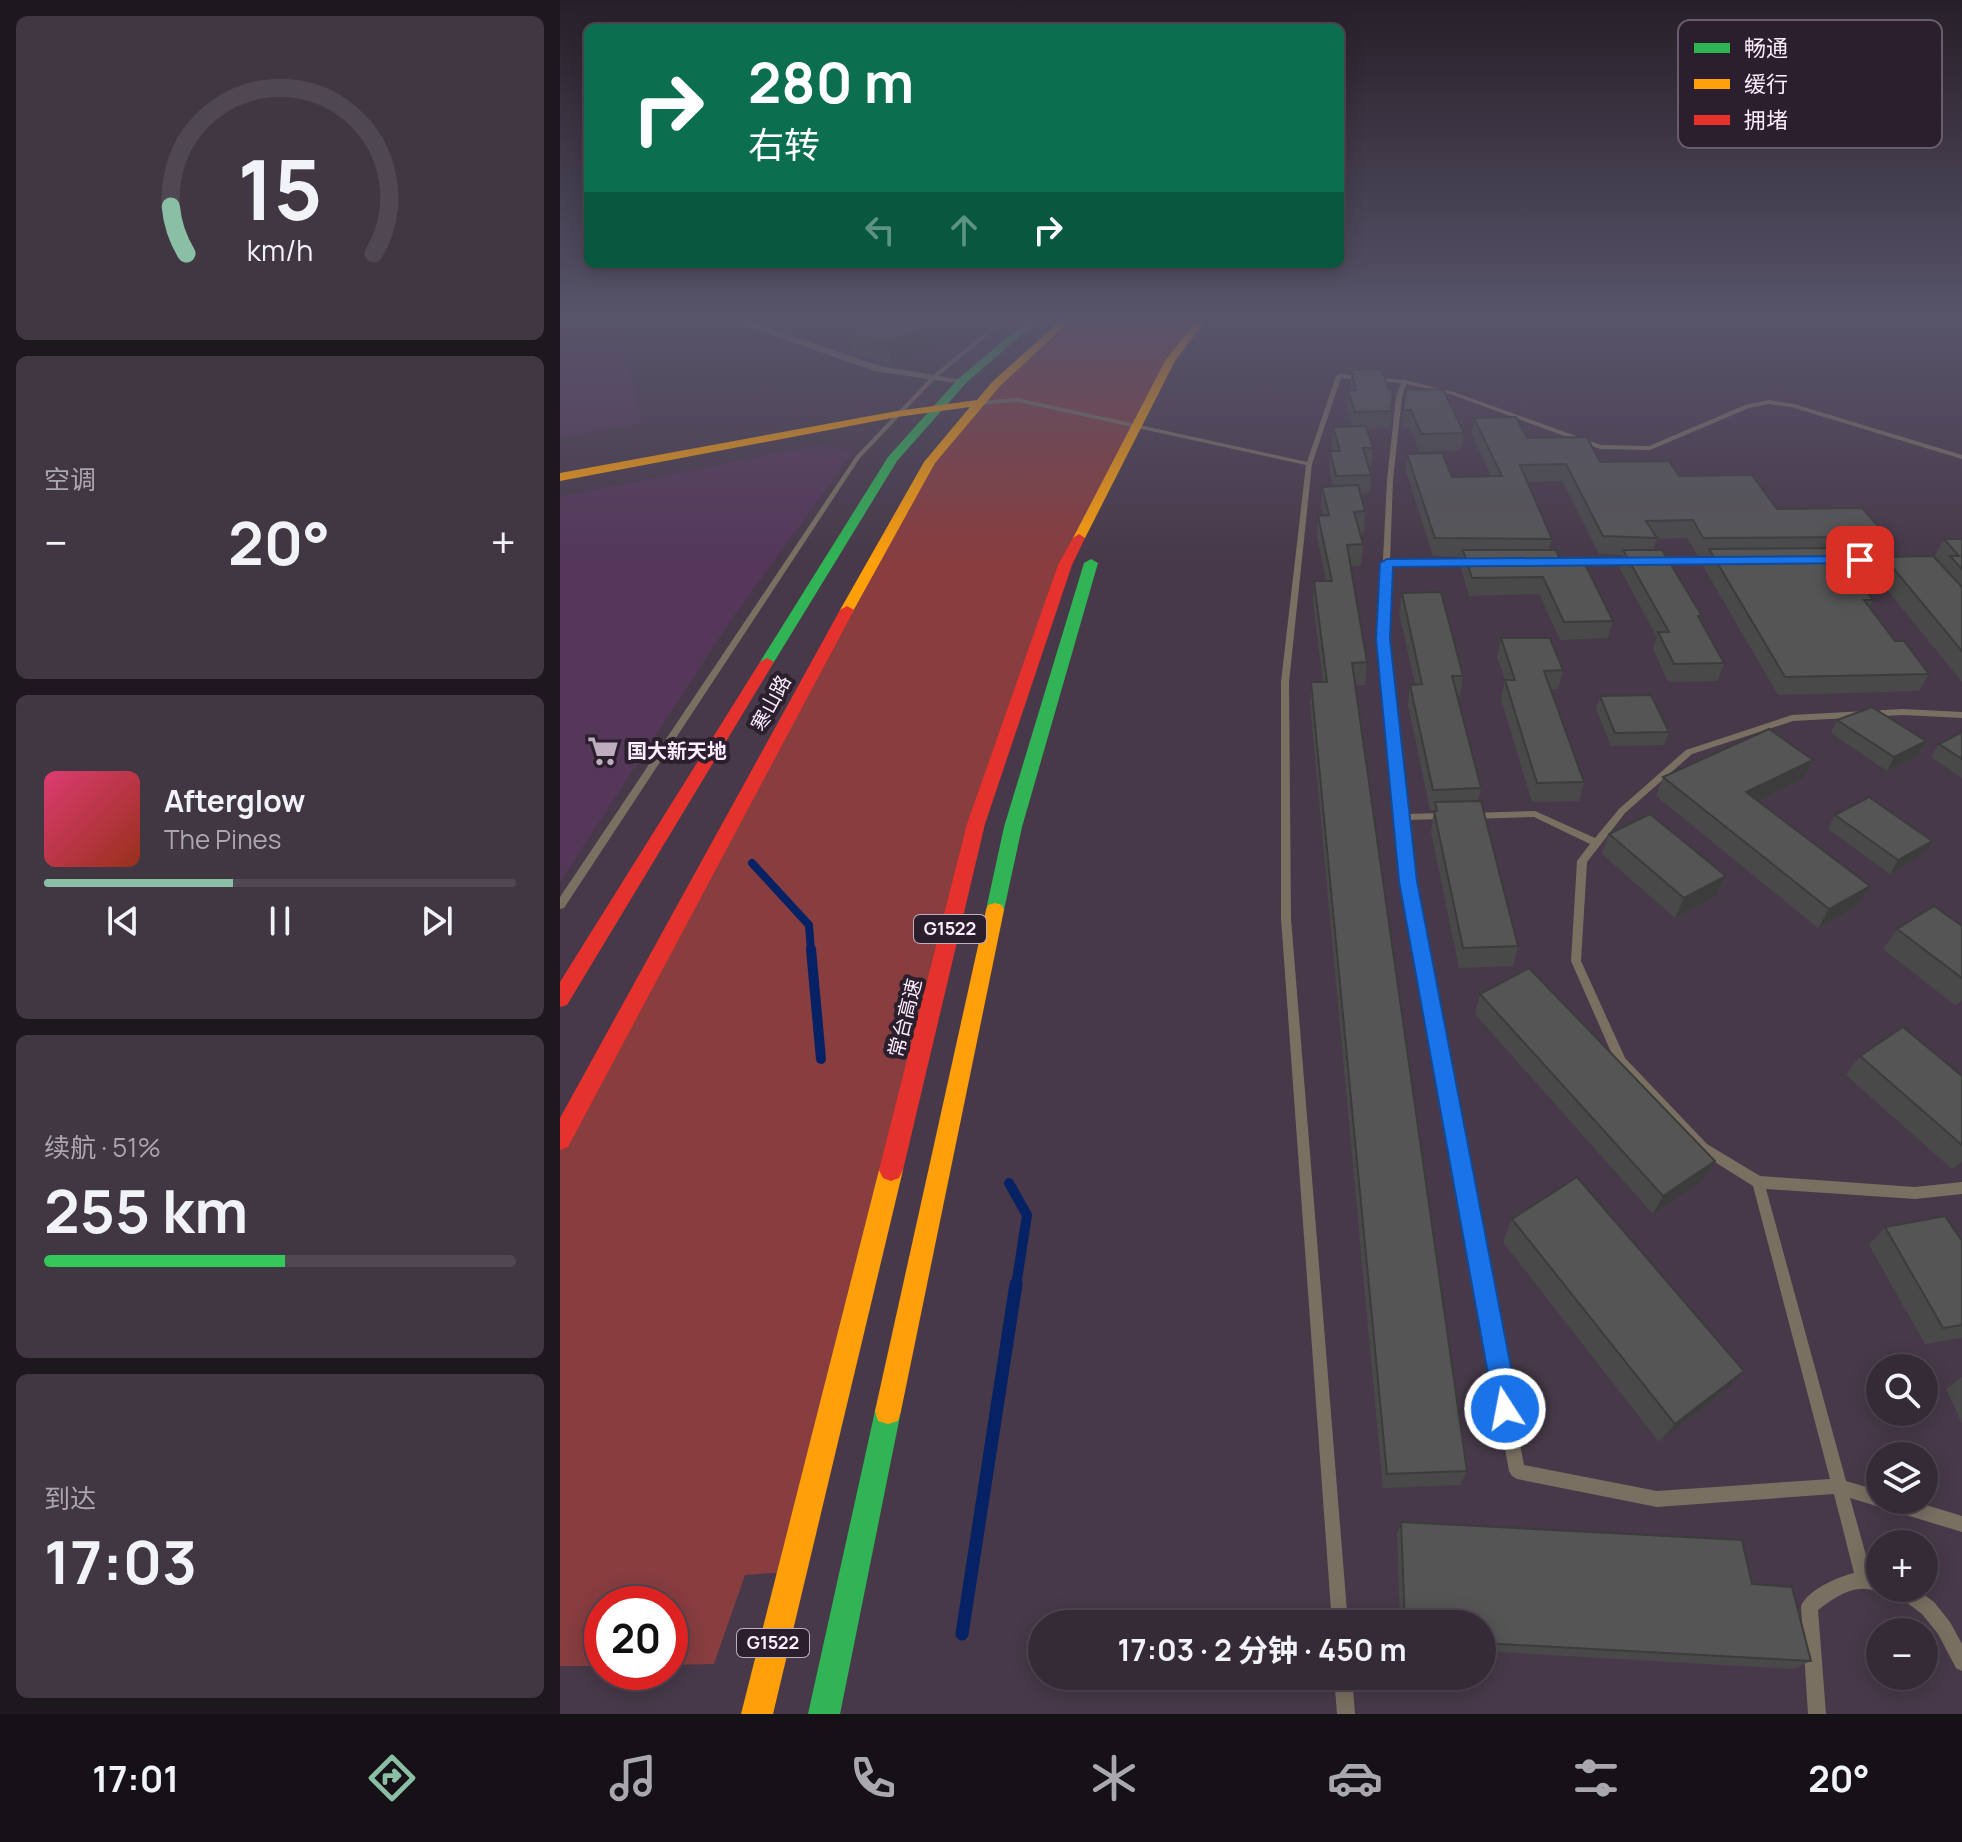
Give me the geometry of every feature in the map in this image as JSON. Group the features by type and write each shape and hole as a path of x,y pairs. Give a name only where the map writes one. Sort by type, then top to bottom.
{"main road":[{"name":"寒山路","path":"560,999 892,459 944,401"},
{"name":"常台高速","path":"757,1714 976,824 1065,565 1149,401"},
{"path":"1128,485 1168,401"},
{"name":"寒山路","path":"560,1140 831,638 930,462 979,403"},
{"path":"560,477 897,414 979,403"},
{"name":"G1522","path":"824,1714 1013,827 1089,567 1102,539"}],"lane":[{"path":"560,905 858,457 910,401"},
{"path":"979,403 1005,401"},
{"path":"1022,401 1309,464"},
{"path":"1330,401 1309,464 1285,682 1286,918 1339,1610"},
{"path":"1399,401 1390,480 1383,639 1408,881 1517,1471 1657,1499 1838,1486 1866,1494"},
{"path":"1474,401 1600,447 1650,448 1747,406 1769,402 1792,405 1962,457"},
{"path":"1826,560 1903,560"},
{"path":"1530,562 1734,561"},
{"path":"1387,563 1482,562"},
{"path":"1962,715 1903,712 1792,718 1689,752 1622,811 1582,861 1576,961 1621,1061 1703,1148 1758,1182 1915,1193 1962,1188"},
{"path":"1401,817 1535,814 1597,843"},
{"path":"1758,1182 1838,1486 1866,1563"},
{"path":"1930,1514 1962,1524"},
{"path":"1817,1714 1809,1606 1843,1582 1866,1580"},
{"path":"1919,1602 1943,1623 1962,1662"},
{"path":"1344,1690 1346,1714"}],"shaded area":[{"path":"560,401 636,401 641,423 560,437"},
{"path":"982,401 1149,401 1065,565 976,824 790,1572 745,1575 714,1664 688,1665 688,1586 584,1586 584,1666 560,1666 560,1140 930,462"},
{"name":"国大新天地","path":"818,445 854,451 731,620 560,882 560,497"}],"building":[{"path":"1351,401 1392,401 1391,411 1355,412"},
{"path":"1404,401 1449,401 1464,433 1421,434 1411,410 1403,410"},
{"path":"1516,417 1527,438 1587,437 1600,462 1669,461 1679,476 1752,475 1777,509 1862,508 1878,526 1863,537 1703,538 1693,520 1646,521 1657,538 1603,536 1566,464 1520,465 1552,539 1435,538 1407,454 1442,453 1452,477 1502,476 1474,418"},
{"path":"1366,426 1373,448 1363,448 1371,475 1336,476 1330,451 1340,451 1333,427"},
{"path":"1358,485 1365,511 1354,512 1363,544 1347,545 1367,662 1352,663 1467,1471 1387,1474 1311,682 1327,682 1314,581 1332,581 1318,516 1329,515 1322,487"},
{"path":"1944,539 1962,539 1962,569 1950,556 1959,556"},
{"path":"1849,548 1839,556 1873,600 1864,600 1895,641 1904,641 1929,674 1785,677 1709,549"},
{"path":"1463,550 1556,550 1562,565 1585,564 1613,621 1564,622 1543,577 1472,578"},
{"path":"1623,550 1662,550 1702,616 1698,616 1724,663 1674,664 1658,632 1669,632"},
{"path":"1933,556 1962,587 1962,651 1884,557"},
{"path":"1441,592 1463,676 1452,676 1481,788 1433,790 1410,685 1422,684 1402,593"},
{"path":"1501,638 1550,638 1563,670 1544,671 1584,782 1537,783 1505,680 1515,680"},
{"path":"1651,695 1669,732 1615,733 1600,696"},
{"path":"1872,707 1926,741 1894,757 1837,720"},
{"path":"1769,729 1813,760 1746,792 1870,886 1829,909 1663,777"},
{"path":"1962,732 1962,759 1939,744"},
{"path":"1869,797 1932,841 1898,860 1835,815"},
{"path":"1481,801 1518,946 1463,948 1434,811 1437,811 1435,802"},
{"path":"1650,814 1726,876 1684,898 1609,834"},
{"path":"1934,906 1962,926 1962,978 1897,929"},
{"path":"1529,968 1715,1161 1663,1196 1480,994"},
{"path":"1903,1027 1962,1076 1962,1145 1860,1056"},
{"path":"1577,1177 1744,1371 1675,1424 1512,1219"},
{"path":"1945,1216 1962,1241 1962,1325 1943,1328 1885,1227"},
{"path":"1401,1522 1742,1540 1752,1584 1792,1587 1811,1661 1496,1644 1496,1610 1404,1610"}],"waterway":[{"path":"752,863 809,925 811,951"},
{"path":"811,949 821,1059"},
{"path":"1009,1183 1027,1215 1016,1286"},
{"path":"962,1634 1016,1284"}],"traffic: fast":[{"path":"767,662 892,459 944,401"},
{"path":"995,910 1013,827 1091,563"},
{"path":"824,1714 888,1411"}],"traffic: slow":[{"path":"847,610 930,462 982,401"},
{"path":"1079,538 1149,401"},
{"path":"560,477 897,414 979,403"},
{"path":"888,1411 995,910"},
{"path":"757,1714 891,1170"}],"traffic: jam":[{"path":"891,1170 976,824 1065,565 1079,538"},
{"path":"560,1140 847,610"},
{"path":"560,999 767,662"}],"place":[{"name":"国大新天地","path":"603,751"}],"route":[{"path":"1505,1409 1408,881 1383,639 1387,563 1860,560"}]}
